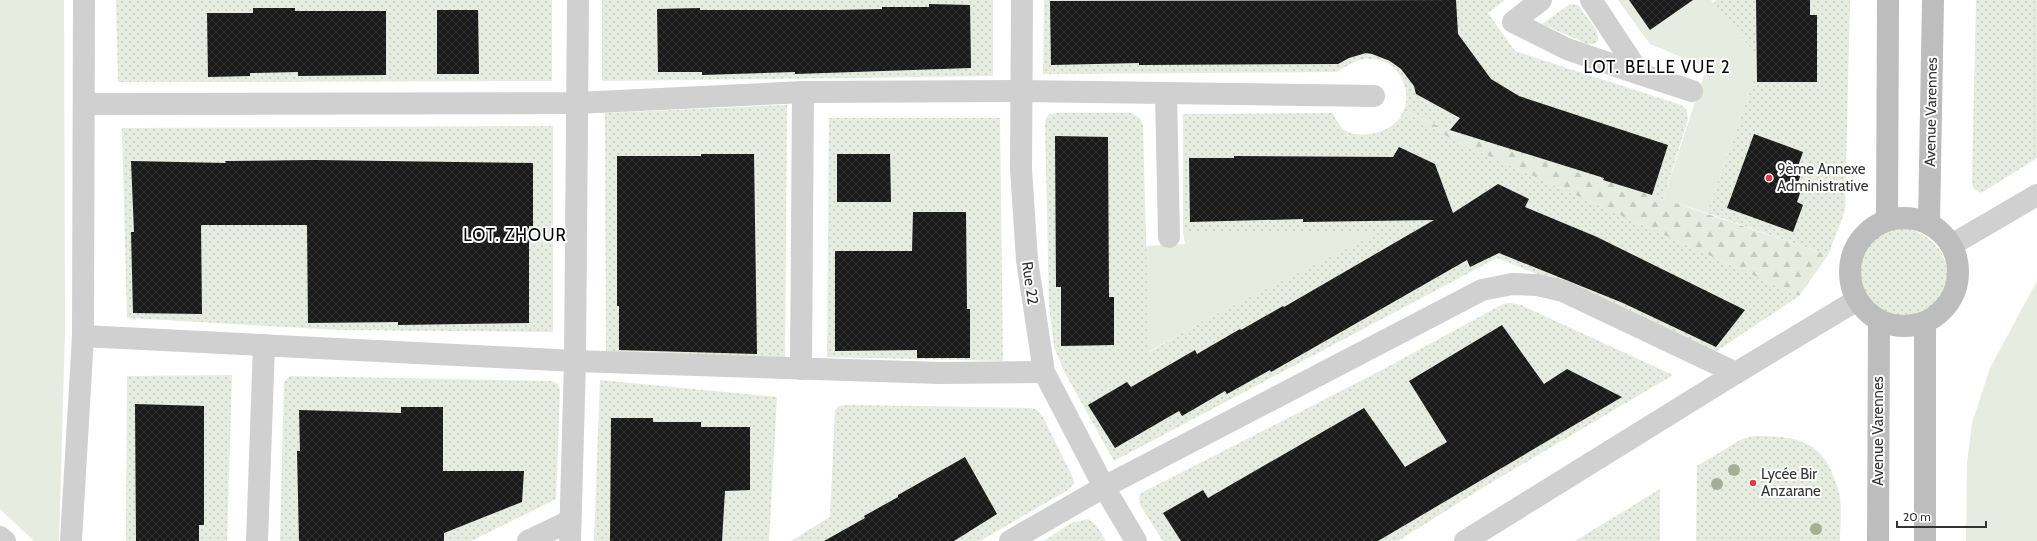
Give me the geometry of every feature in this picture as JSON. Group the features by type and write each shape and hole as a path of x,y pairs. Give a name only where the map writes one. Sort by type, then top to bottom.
{"main road":[{"path":"1887,220 1888,0"},
{"name":"Avenue Varennes","path":"1929,223 1933,0"},
{"path":"1914,218 1929,223 1953,244 1959,274 1956,290 1949,303 1938,315 1925,323 1910,326 1894,326 1879,321 1867,312 1857,300 1851,285 1850,277 1852,254 1859,241 1870,229 1887,220 1914,218"},
{"name":"Avenue Varennes","path":"1878,541 1879,321"},
{"path":"1924,541 1925,323"}],"street":[{"path":"71,541 83,336 84,0"},
{"path":"528,541 570,531 575,361 578,0"},
{"name":"Rue 22","path":"1022,0 1021,169 1026,260 1044,372 1104,487 1136,541"},
{"path":"1541,0 1513,22 1567,49 1692,91"},
{"path":"1591,0 1640,74"},
{"path":"84,104 577,103 803,92 1021,90 1374,96"},
{"path":"801,369 803,92"},
{"path":"1166,92 1169,237"},
{"path":"1953,244 2037,195"},
{"path":"1010,541 1104,487 1482,290 1512,284 1537,285 1563,291 1736,373"},
{"path":"1465,541 1857,300"},
{"path":"83,336 575,361 940,373 1044,372"},
{"path":"257,540 264,345"},
{"path":"0,536 5,541"}],"green space":[{"path":"0,0 64,0 65,331 59,541 34,541 0,509"},
{"path":"116,0 552,0 552,81 118,82"},
{"path":"602,0 993,0 993,76 602,81"},
{"path":"1044,0 1505,0 1488,13 1515,51 1681,105 1686,109 1688,119 1663,199 1453,133 1407,111 1406,113 1455,141 1799,296 1715,352 1570,287 1497,258 1114,461 1065,373 1054,347 1049,305 1045,121 1048,115 1055,113 1132,113 1140,118 1143,125 1149,352 1208,318 1380,232 1183,232 1183,114 1332,113 1342,128 1346,131 1365,135 1375,133 1391,126 1401,116 1406,103 1406,90 1401,77 1392,66 1380,60 1365,59 1354,62 1337,72 1043,74"},
{"path":"1618,0 1711,0 1756,54 1757,71 1707,213 1663,199 1705,72 1703,66 1650,44"},
{"path":"1717,0 1850,0 1845,211 1828,255 1707,213 1757,71 1756,54 1713,3"},
{"path":"1976,0 2037,0 2037,158 1981,193 1974,189 1972,183"},
{"path":"1570,4 1578,5 1597,31 1598,41 1593,44 1587,44 1542,24"},
{"path":"787,105 785,357 779,363 606,356 605,113"},
{"path":"1407,111 1453,133 1652,195 1828,255 1799,296 1455,141 1404,112"},
{"path":"829,118 1000,118 1003,361 827,357"},
{"path":"553,126 553,332 340,330 127,318 122,128"},
{"path":"1908,228 1928,238 1942,254 1946,263 1946,285 1940,298 1926,311 1914,316 1900,316 1879,309 1865,293 1861,283 1861,262 1869,244 1879,234"},
{"path":"1183,232 1381,232 1208,318 1148,352 1146,246 1185,244"},
{"path":"2037,281 2037,541 1966,541 1967,463 1972,423 1990,368"},
{"path":"1512,303 1521,305 1673,375 1482,488 1398,541 1163,541 1139,503 1140,494 1147,490 1380,371 1503,304"},
{"path":"232,375 227,541 126,541 127,376"},
{"path":"290,376 552,381 558,384 560,391 556,499 471,541 280,541 284,382"},
{"path":"600,380 777,397 769,541 594,541"},
{"path":"839,406 1036,409 1043,417 1073,478 1074,484 1068,490 980,541 791,541 830,517 835,410"},
{"name":"Lycée Bir Anzarane","path":"1755,436 1781,437 1804,442 1821,455 1828,465 1839,493 1841,509 1840,541 1696,541 1697,466 1742,439"},
{"path":"1660,489 1660,541 1575,541"},
{"path":"1088,519 1096,525 1106,541 1044,541 1071,523"}],"building":[{"path":"1456,0 1458,34 1491,79 1519,96 1668,145 1652,195 1603,180 1604,178 1450,130 1460,118 1416,94 1414,86 1401,69 1390,61 1372,54 1366,53 1349,58 1338,64 1139,65 1139,63 1051,65 1050,1"},
{"path":"1629,0 1693,0 1650,30"},
{"path":"1756,0 1810,0 1810,15 1817,15 1817,82 1757,82"},
{"path":"929,4 970,5 971,68 795,74 795,72 702,75 702,72 658,72 657,9 700,8 700,10 838,10 882,9 882,7 929,7"},
{"path":"253,8 295,8 295,11 386,11 386,75 298,76 298,72 250,73 250,76 208,77 207,13 253,13"},
{"path":"437,10 478,10 479,74 437,74"},
{"name":"9ème Annexe Administrative","path":"1754,134 1803,152 1797,169 1802,171 1797,185 1802,187 1797,202 1803,205 1793,232 1727,208"},
{"path":"1055,136 1108,137 1109,297 1114,297 1114,345 1061,346 1061,287 1056,287"},
{"path":"1399,147 1435,164 1453,213 1498,184 1529,199 1525,207 1597,237 1745,310 1716,347 1623,303 1499,253 1470,267 1467,260 1271,372 1270,370 1227,394 1225,391 1182,416 1179,411 1115,448 1088,405 1127,382 1131,387 1195,350 1197,354 1240,329 1241,330 1283,306 1284,307 1434,220 1303,222 1303,219 1190,222 1189,158 1234,158 1234,156 1393,157"},
{"path":"701,154 754,154 757,354 619,350 619,306 617,306 617,156 701,156"},
{"path":"837,154 890,154 891,202 837,202"},
{"path":"314,160 533,163 533,226 529,226 529,323 398,325 398,322 308,323 307,225 201,225 202,314 133,313 131,232 134,232 131,161 226,163 225,161"},
{"path":"913,212 966,212 967,309 970,309 970,358 917,358 917,350 835,351 835,251 912,251"},
{"path":"1502,325 1544,384 1567,369 1622,397 1378,541 1181,541 1163,513 1203,490 1208,498 1364,408 1405,467 1447,442 1409,381"},
{"path":"135,404 204,406 204,525 199,525 199,541 136,541"},
{"path":"401,407 443,407 443,471 524,471 522,502 444,533 444,541 299,541 297,451 300,451 299,410 401,413"},
{"path":"611,418 653,418 653,422 701,422 701,427 750,427 750,490 725,491 722,541 610,541"},
{"path":"965,457 997,514 954,541 824,541 865,518 864,516 898,497 898,495"}],"place":[{"name":"9ème Annexe Administrative","path":"1769,178"},
{"name":"Lycée Bir Anzarane","path":"1753,483"}],"district":[{"name":"LOT. BELLE VUE 2","path":"1657,67"},
{"name":"LOT. ZHOUR","path":"515,235"}]}
